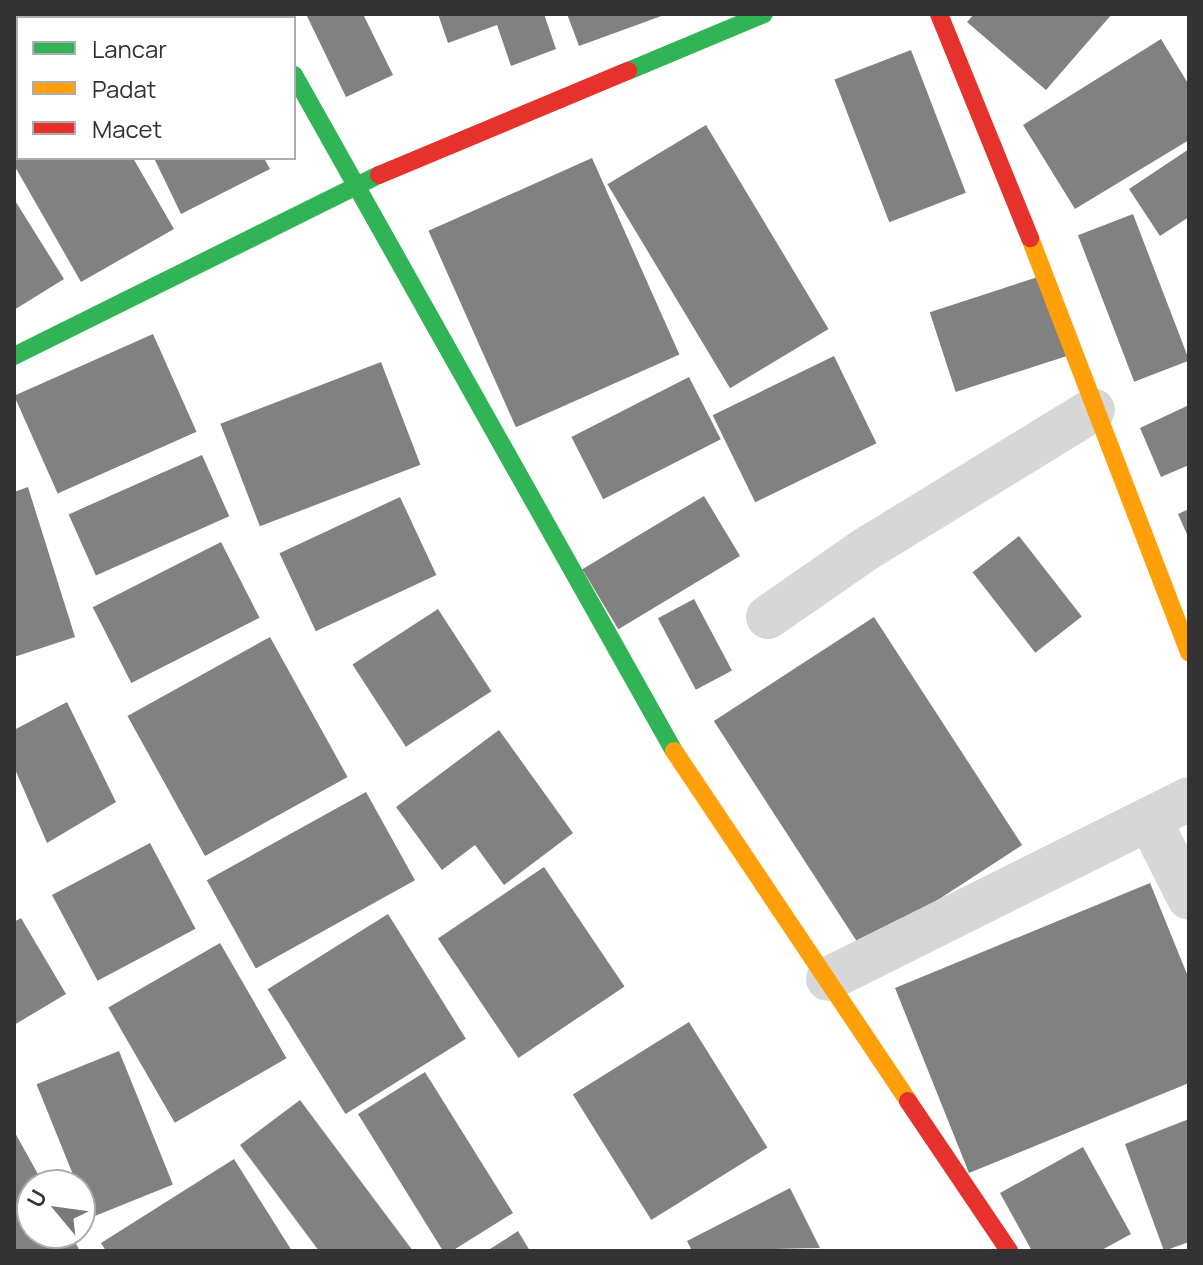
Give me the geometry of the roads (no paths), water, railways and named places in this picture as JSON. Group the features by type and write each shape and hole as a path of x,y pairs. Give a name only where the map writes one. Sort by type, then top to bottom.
{"street":[{"path":"939,14 1061,315 1093,410 1189,653"},
{"path":"14,356 353,186 747,18"},
{"path":"296,79 653,720 1009,1251"},
{"path":"768,617 866,549 1093,410"},
{"path":"828,979 1189,799"},
{"path":"1150,821 1189,898"}]}
